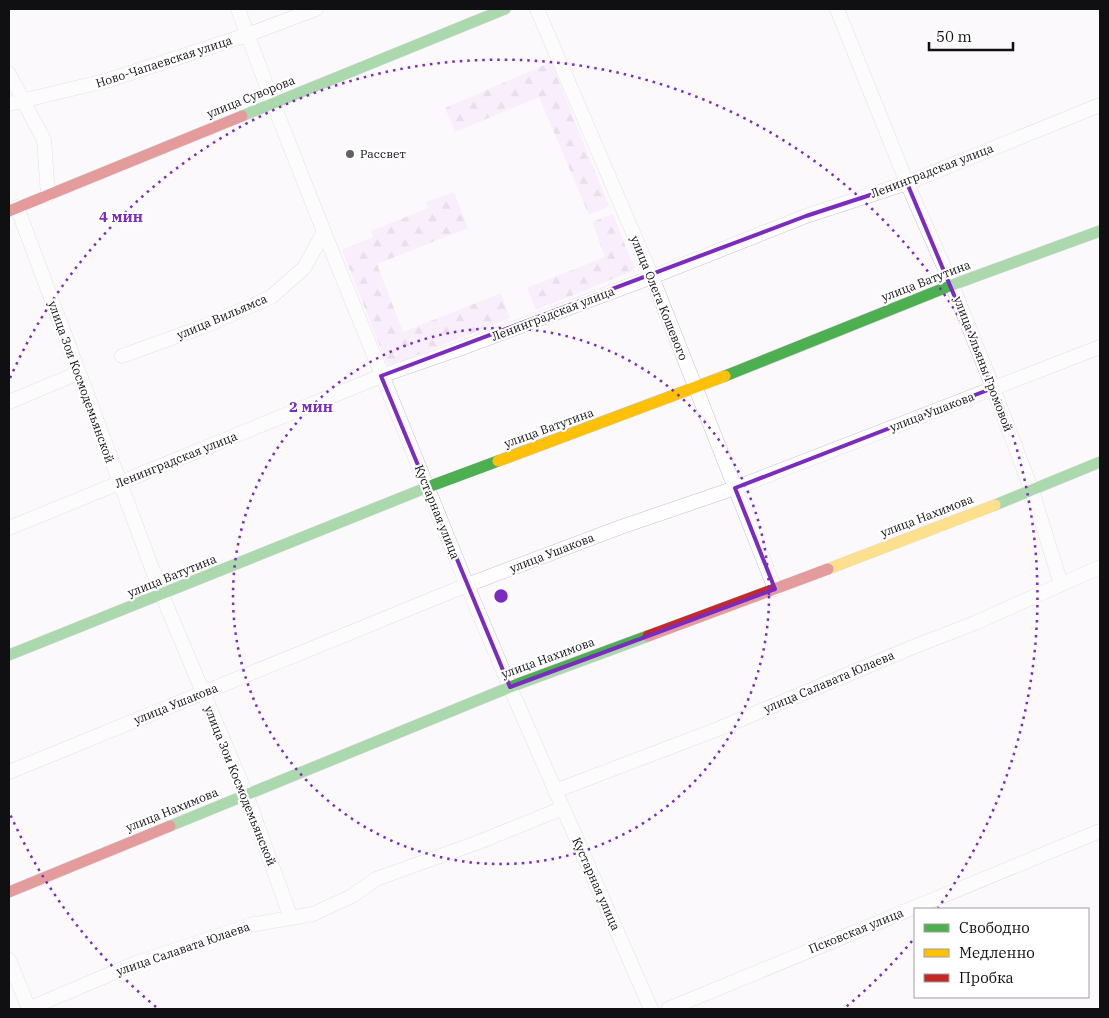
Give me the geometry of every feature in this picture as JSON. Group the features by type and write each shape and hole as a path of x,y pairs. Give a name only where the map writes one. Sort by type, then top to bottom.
{"street":[{"name":"Кустарная улица","path":"238,9 273,103 381,376 467,585 651,1009"},
{"name":"Ново-Чапаевская улица","path":"9,104 109,80 248,35 316,9"},
{"name":"улица Суворова","path":"13,209 505,9"},
{"name":"улица Олега Кошевого","path":"537,9 652,277 775,589"},
{"name":"улица Ульяны Громовой","path":"837,9 993,388 1032,491 1061,584"},
{"path":"9,74 44,140 48,195"},
{"name":"Ленинградская улица","path":"9,528 381,376 652,277 806,216 907,183 1100,105"},
{"name":"улица Зои Космодемьянской","path":"13,209 78,373 162,595 246,794 291,918"},
{"name":"улица Ватутина","path":"9,655 428,487 695,388 952,285 1100,231"},
{"name":"улица Вильямса","path":"122,356 205,326 271,297 304,268 324,232"},
{"name":"улица Ушакова","path":"9,772 467,585 621,527 735,488 1100,347"},
{"path":"9,402 78,373"},
{"name":"улица Нахимова","path":"9,892 510,687 1032,491 1100,462"},
{"name":"улица Салавата Юлаева","path":"556,791 718,729 913,646 975,623 1100,567"},
{"name":"улица Салавата Юлаева","path":"28,1009 136,963 250,925 313,914 352,896 376,879 479,842 563,808"},
{"name":"Псковская улица","path":"668,1009 1100,831"},
{"path":"9,960 28,1009"}],"highlighted area":[{"path":"907,183 993,388 735,488 775,589 510,687 381,376 806,216"}],"green space":[{"path":"551,62 609,206 589,215 539,97 455,132 445,108"},
{"path":"454,192 468,228 377,264 403,332 501,293 510,318 388,367 342,250 373,237 371,231 428,208 426,202"},
{"path":"613,214 635,270 536,310 527,288 605,257 592,222"}],"traffic: fast":[{"path":"242,116 505,9"},
{"path":"725,376 952,285 1100,231"},
{"path":"9,655 428,487 498,461"},
{"path":"995,505 1100,462"},
{"path":"170,826 510,687 648,636"}],"traffic: slow":[{"path":"498,461 725,376"},
{"path":"828,569 995,505"}],"traffic: jam":[{"path":"9,211 242,116"},
{"path":"648,636 828,569"},
{"path":"9,892 170,826"}],"place":[{"name":"Рассвет","path":"350,154"}]}
